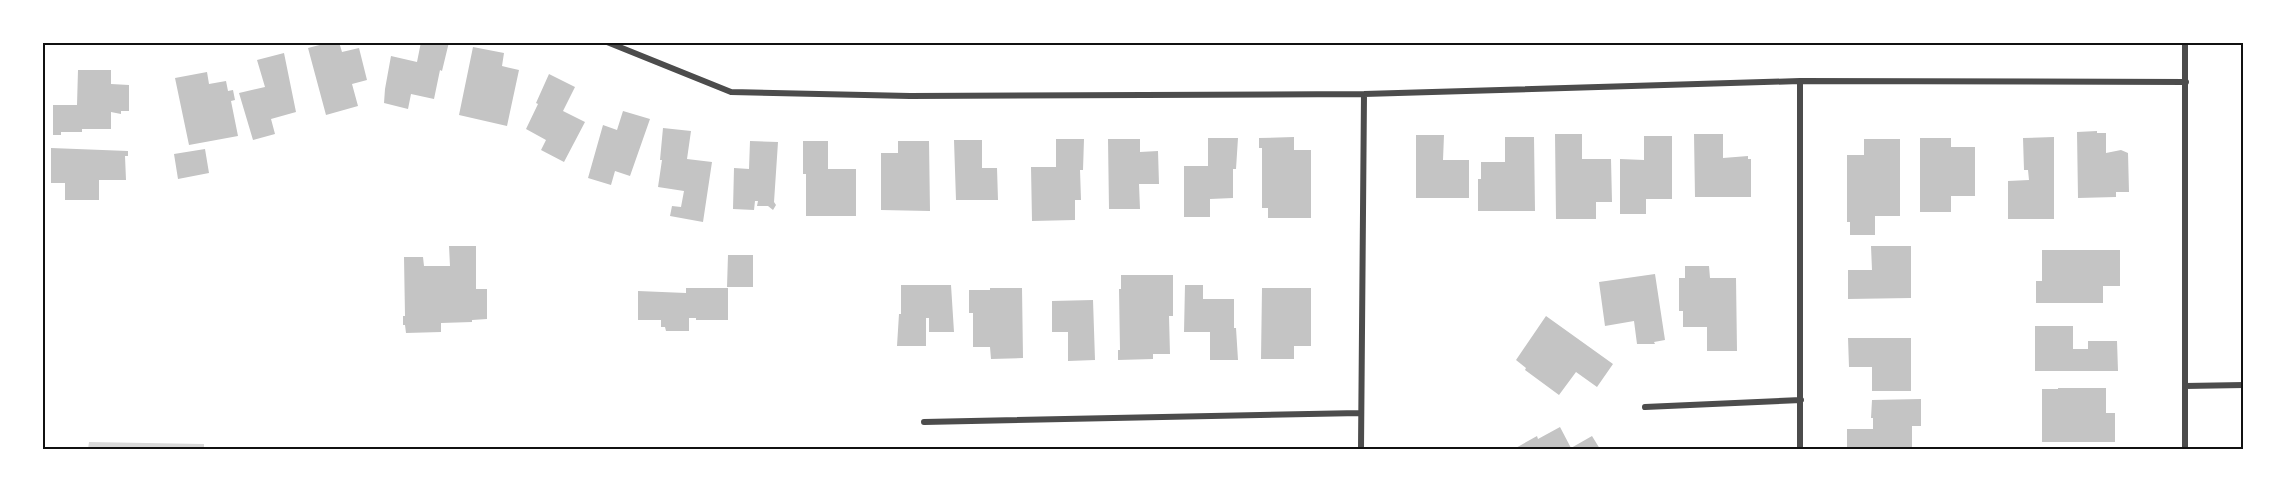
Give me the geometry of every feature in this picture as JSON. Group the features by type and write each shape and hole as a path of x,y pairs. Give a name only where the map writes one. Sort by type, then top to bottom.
{"street":[{"path":"607,42 731,92 910,96 1364,94 1800,81 2186,82"},
{"path":"2185,42 2185,449"},
{"path":"1800,81 1800,449"},
{"path":"1361,449 1364,94"},
{"path":"2185,386 2244,385"},
{"path":"1645,408 1801,400"},
{"path":"924,422 1360,413"}],"shaded area":[{"path":"89,442 204,444 204,449 88,449"}],"building":[{"path":"339,42 342,52 359,48 367,80 352,84 358,106 326,115 308,48"},
{"path":"421,42 449,42 434,99 411,94 408,109 384,103 391,56 417,62"},
{"path":"473,47 504,53 502,66 519,70 507,126 459,115"},
{"path":"284,53 296,112 271,119 275,134 253,140 239,93 265,87 257,60"},
{"path":"78,70 111,70 111,84 129,85 129,111 121,111 121,114 111,112 111,129 82,129 82,132 61,132 61,135 53,135 53,105 77,105"},
{"path":"207,72 209,84 226,81 228,91 233,90 235,100 231,101 238,136 189,145 175,78"},
{"path":"549,74 575,87 563,111 585,122 564,162 541,150 546,140 526,129"},
{"path":"623,111 650,119 630,176 615,171 611,185 588,178 603,125 617,130"},
{"path":"663,128 691,131 687,159 712,162 703,222 670,216 672,206 681,207 684,191 658,187"},
{"path":"2097,131 2097,133 2106,133 2106,153 2121,150 2128,153 2129,192 2116,192 2116,197 2078,198 2077,132"},
{"path":"1555,134 1582,134 1582,159 1611,159 1612,202 1596,202 1596,219 1556,219"},
{"path":"1694,134 1723,134 1723,158 1748,156 1748,159 1751,159 1751,197 1695,197"},
{"path":"1416,135 1444,135 1443,160 1469,160 1469,198 1416,198"},
{"path":"1644,136 1672,136 1672,199 1646,199 1646,214 1620,214 1620,159 1644,160"},
{"path":"1294,137 1294,150 1311,150 1311,218 1268,218 1268,208 1262,208 1262,148 1259,148 1259,138"},
{"path":"1505,137 1534,137 1535,211 1478,211 1478,179 1481,179 1481,162 1505,162"},
{"path":"2054,137 2054,219 2008,219 2008,181 2029,180 2028,170 2024,170 2023,138"},
{"path":"1208,138 1238,138 1236,169 1233,169 1233,198 1210,199 1210,217 1184,217 1184,166 1208,166"},
{"path":"1920,138 1951,138 1951,147 1975,147 1975,196 1951,196 1951,212 1920,212"},
{"path":"1056,139 1084,139 1083,170 1080,170 1081,200 1075,200 1075,220 1032,221 1031,167 1056,167"},
{"path":"1108,139 1140,139 1140,152 1158,151 1159,184 1139,184 1140,209 1109,209"},
{"path":"1864,139 1900,139 1900,216 1875,216 1875,235 1850,235 1850,222 1847,222 1847,155 1864,155"},
{"path":"954,140 982,140 982,168 997,168 998,200 956,200"},
{"path":"750,141 778,142 774,202 776,205 773,210 768,206 757,206 758,201 755,201 754,210 733,209 734,168 749,169"},
{"path":"803,141 828,141 828,169 856,169 856,216 806,216"},
{"path":"898,141 929,141 930,211 881,210 881,153 898,153"},
{"path":"51,148 128,151 128,156 125,156 126,180 99,180 99,200 65,200 65,183 51,183"},
{"path":"205,149 209,173 178,179 174,154"},
{"path":"449,246 476,246 476,289 487,289 487,319 441,323 441,332 406,333 405,325 403,325 403,316 405,316 404,257 423,257 424,266 450,266"},
{"path":"1871,246 1911,246 1911,298 1848,299 1848,270 1872,270"},
{"path":"2042,250 2120,250 2120,286 2103,286 2103,303 2036,303 2036,281 2042,281"},
{"path":"728,255 753,255 753,287 727,287"},
{"path":"1685,266 1709,266 1710,278 1736,278 1737,351 1707,351 1707,327 1683,327 1683,311 1679,311 1679,278 1685,278"},
{"path":"1655,274 1665,340 1654,342 1655,344 1637,344 1634,321 1605,326 1599,282"},
{"path":"1121,275 1173,275 1173,316 1169,316 1170,354 1153,354 1153,359 1118,360"},
{"path":"901,285 951,285 954,332 929,332 929,318 926,318 926,346 897,346 899,314 901,314"},
{"path":"1185,285 1203,285 1203,299 1234,299 1234,328 1236,328 1238,360 1210,360 1210,332 1184,332"},
{"path":"686,288 728,288 728,320 689,318 689,331 666,331 665,327 661,327 661,320 638,320 638,291 686,293"},
{"path":"990,288 1022,288 1023,358 991,359 990,347 973,347 973,313 969,313 969,290 990,290"},
{"path":"1262,288 1311,288 1311,346 1294,346 1294,359 1261,359"},
{"path":"1093,300 1095,360 1068,361 1068,332 1052,332 1052,301"},
{"path":"1546,316 1613,364 1597,387 1576,372 1559,395 1525,370 1526,368 1516,360"},
{"path":"2035,326 2073,326 2073,349 2088,349 2088,341 2117,341 2118,371 2035,371"},
{"path":"1848,338 1911,338 1911,391 1872,391 1872,367 1849,367"},
{"path":"2106,388 2106,413 2115,413 2115,442 2042,442 2042,389"},
{"path":"1921,399 1921,426 1912,426 1912,449 1847,449 1847,429 1873,429 1872,400"},
{"path":"1560,427 1571,448 1592,436 1600,449 1514,449 1537,436 1538,439"}]}
